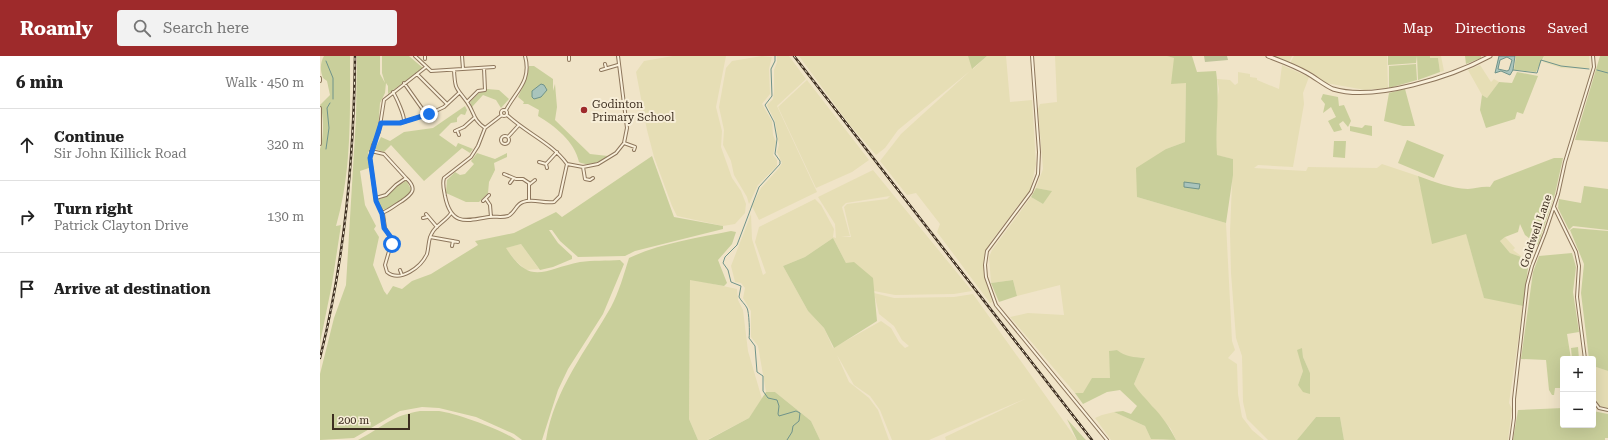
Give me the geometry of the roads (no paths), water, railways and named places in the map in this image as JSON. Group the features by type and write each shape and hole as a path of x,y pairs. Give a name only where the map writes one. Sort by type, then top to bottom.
{"street":[{"path":"415,56 431,71 494,67"},
{"path":"462,56 463,69"},
{"path":"525,56 527,66 524,82 506,110 502,111 502,115 485,128 478,146 471,157 447,174 443,181 446,203 451,213 460,219 469,221 491,217 509,216 520,203 529,201 550,202 557,200 562,191 567,164"},
{"path":"506,110 507,115 518,126 557,152 567,164 582,167 603,161 616,153 624,143 627,128 618,56"},
{"path":"1032,56 1039,152 1038,174 1031,192 987,251 985,265 986,278 996,305 1108,440"},
{"path":"1268,56 1301,69 1334,89 1367,92 1386,91 1406,86 1459,70 1490,56"},
{"name":"Goldwell Lane","path":"1511,440 1527,285 1532,266 1554,206 1567,153 1592,72 1593,56"},
{"path":"605,64 606,68"},
{"path":"601,70 618,65"},
{"path":"426,67 404,83 384,101 381,123 371,151 370,158 376,198 382,213 384,228 392,241 384,269 390,275 401,275 412,270 424,259 428,249 430,237 436,228 451,213"},
{"path":"467,102 478,91 485,90 484,68"},
{"path":"454,69 455,84 459,93 467,102 474,118 485,128"},
{"path":"417,74 448,104"},
{"path":"404,83 426,114"},
{"path":"393,92 405,118 404,122"},
{"path":"381,123 390,124 404,122 438,110 448,104 459,93"},
{"path":"320,108 320,144"},
{"path":"502,115 507,115"},
{"path":"459,135 456,130 464,128 474,118"},
{"path":"508,138 502,138 503,144 508,143 508,138 518,126"},
{"path":"624,143 635,148"},
{"path":"371,151 384,154 406,178 412,188 409,197 382,213"},
{"path":"546,164 557,152"},
{"path":"539,162 546,164"},
{"path":"546,164 547,168"},
{"path":"582,167 584,178 590,180"},
{"path":"504,174 513,178 523,179 530,184"},
{"path":"376,198 386,195 406,178"},
{"path":"510,183 513,178"},
{"path":"529,201 530,184 535,180"},
{"path":"590,180 591,184"},
{"path":"482,201 489,195"},
{"path":"486,199 490,205 491,217"},
{"path":"1554,206 1576,252 1579,266 1577,297 1585,356"},
{"path":"423,218 426,215 436,228"},
{"path":"430,237 458,242"},
{"path":"452,246 453,242"},
{"path":"400,270 401,275"},
{"path":"1596,404 1599,408 1608,410"}],"water":[{"path":"1499,56 1515,56 1513,70 1510,75 1501,71 1495,73","holes":["1507,57 1512,60 1509,70 1498,69 1500,60"]},
{"path":"541,84 544,85 547,90 541,97 534,99 532,97 532,91"},
{"path":"1184,182 1200,184 1199,189 1184,187"}],"waterway":[{"path":"775,56 775,61 771,69 772,96 765,105 774,122 777,139 775,154 780,161 780,164 759,187 737,245 725,257 723,263 728,270 731,282 741,286 739,297 748,310 749,338 755,346 757,372 763,376 763,391 768,398 777,400 779,406 779,416 796,411 800,413 799,421 793,426 792,432 787,440"},
{"path":"1513,70 1537,73 1541,60 1561,66 1589,69"},
{"path":"326,61 333,78 333,99"},
{"path":"1597,70 1608,73"},
{"path":"326,149 329,128 327,108 330,103"}],"railway":[{"path":"320,358 329,321 342,246 353,132 355,56"},
{"path":"794,56 1092,440"}],"place":[{"name":"Godinton Primary School","path":"584,110"}]}
